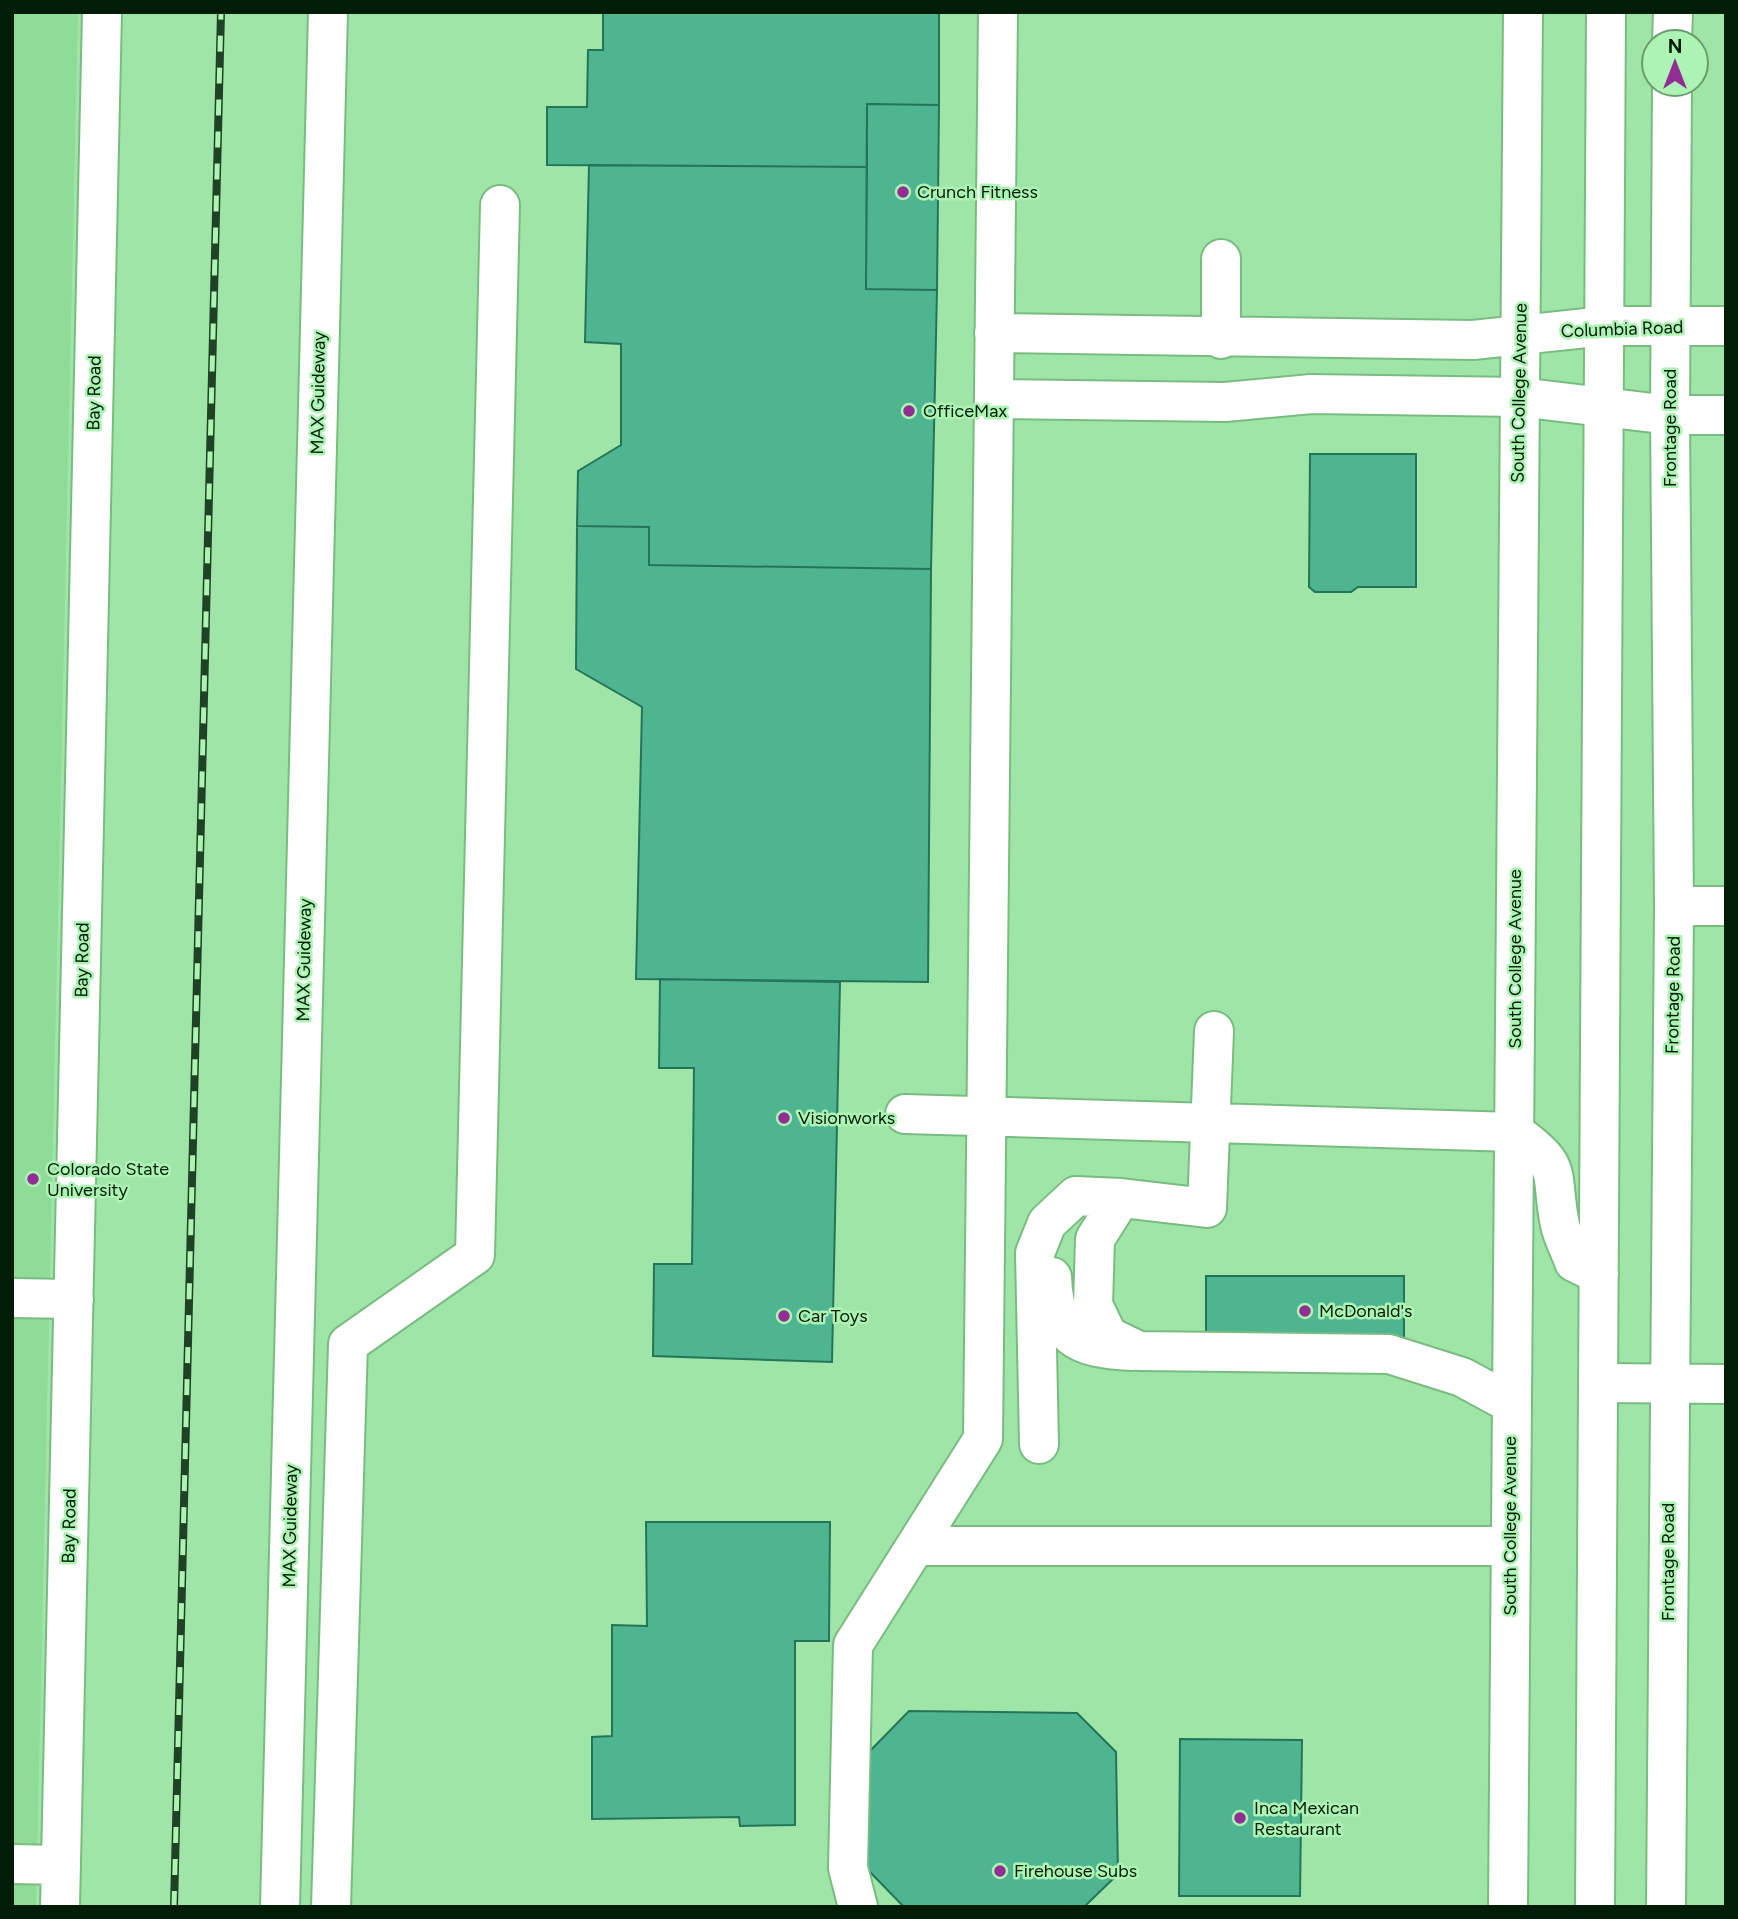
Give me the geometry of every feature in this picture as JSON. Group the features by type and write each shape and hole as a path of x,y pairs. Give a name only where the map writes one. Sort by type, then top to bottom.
{"main road":[{"name":"Bay Road","path":"60,1907 102,12"},
{"name":"MAX Guideway","path":"280,1907 328,12"},
{"path":"858,1907 848,1868 853,1644 984,1440 998,12"},
{"name":"South College Avenue","path":"1508,1907 1518,335 1523,12"},
{"path":"1595,1907 1606,12"},
{"name":"Frontage Road","path":"1666,1907 1674,906 1670,415 1672,98"},
{"path":"331,1907 348,1345 475,1255 500,205"},
{"path":"1221,338 1222,259"},
{"name":"Columbia Road","path":"994,333 1473,340 1605,326 1726,326"},
{"path":"995,398 1225,402 1311,394 1518,397 1670,415 1726,415"},
{"path":"1674,906 1726,906"},
{"path":"1039,1444 1035,1253 1047,1223 1076,1196 1121,1198 1207,1208 1214,1031"},
{"path":"905,1114 1514,1132 1540,1150 1556,1177 1560,1226 1574,1262 1599,1274"},
{"path":"1121,1198 1081,1217 1057,1244 1052,1278 1054,1312 1073,1338 1102,1349 1139,1351 1389,1354 1462,1377 1510,1403"},
{"path":"12,1298 74,1299"},
{"path":"1599,1383 1726,1384"},
{"path":"917,1546 1510,1546"},
{"path":"12,1864 61,1865"}],"shaded area":[{"name":"Colorado State University","path":"12,12 78,12 36,1907 12,1907"}],"building":[{"path":"603,12 939,12 939,105 867,104 867,167 547,165 547,107 587,107 588,50 603,50"},
{"path":"867,104 939,105 937,290 866,289"},
{"path":"589,165 867,167 866,289 937,290 931,569 649,565 649,527 577,526 578,471 621,445 621,344 585,342"},
{"path":"1310,454 1416,454 1416,587 1358,587 1351,592 1315,592 1309,587"},
{"path":"577,526 649,527 649,565 931,569 928,982 636,979 642,707 576,669"},
{"path":"660,979 840,982 832,1362 653,1356 654,1264 692,1264 694,1068 659,1068"},
{"name":"McDonald's","path":"1206,1276 1404,1276 1404,1346 1206,1346"},
{"path":"646,1522 830,1522 829,1641 795,1641 795,1825 740,1826 739,1817 592,1819 592,1737 612,1736 612,1625 647,1626"},
{"path":"909,1711 1077,1713 1116,1752 1118,1874 1084,1907 904,1907 868,1870 869,1752"},
{"name":"Inca Mexican Restaurant","path":"1180,1739 1302,1740 1300,1896 1179,1896"}],"railway":[{"path":"174,1907 221,12"}],"place":[{"name":"Crunch Fitness","path":"903,192"},
{"name":"OfficeMax","path":"909,411"},
{"name":"Visionworks","path":"784,1118"},
{"name":"Colorado State University","path":"33,1179"},
{"name":"McDonald's","path":"1305,1311"},
{"name":"Car Toys","path":"784,1316"},
{"name":"Inca Mexican Restaurant","path":"1240,1818"},
{"name":"Firehouse Subs","path":"1000,1871"}]}
